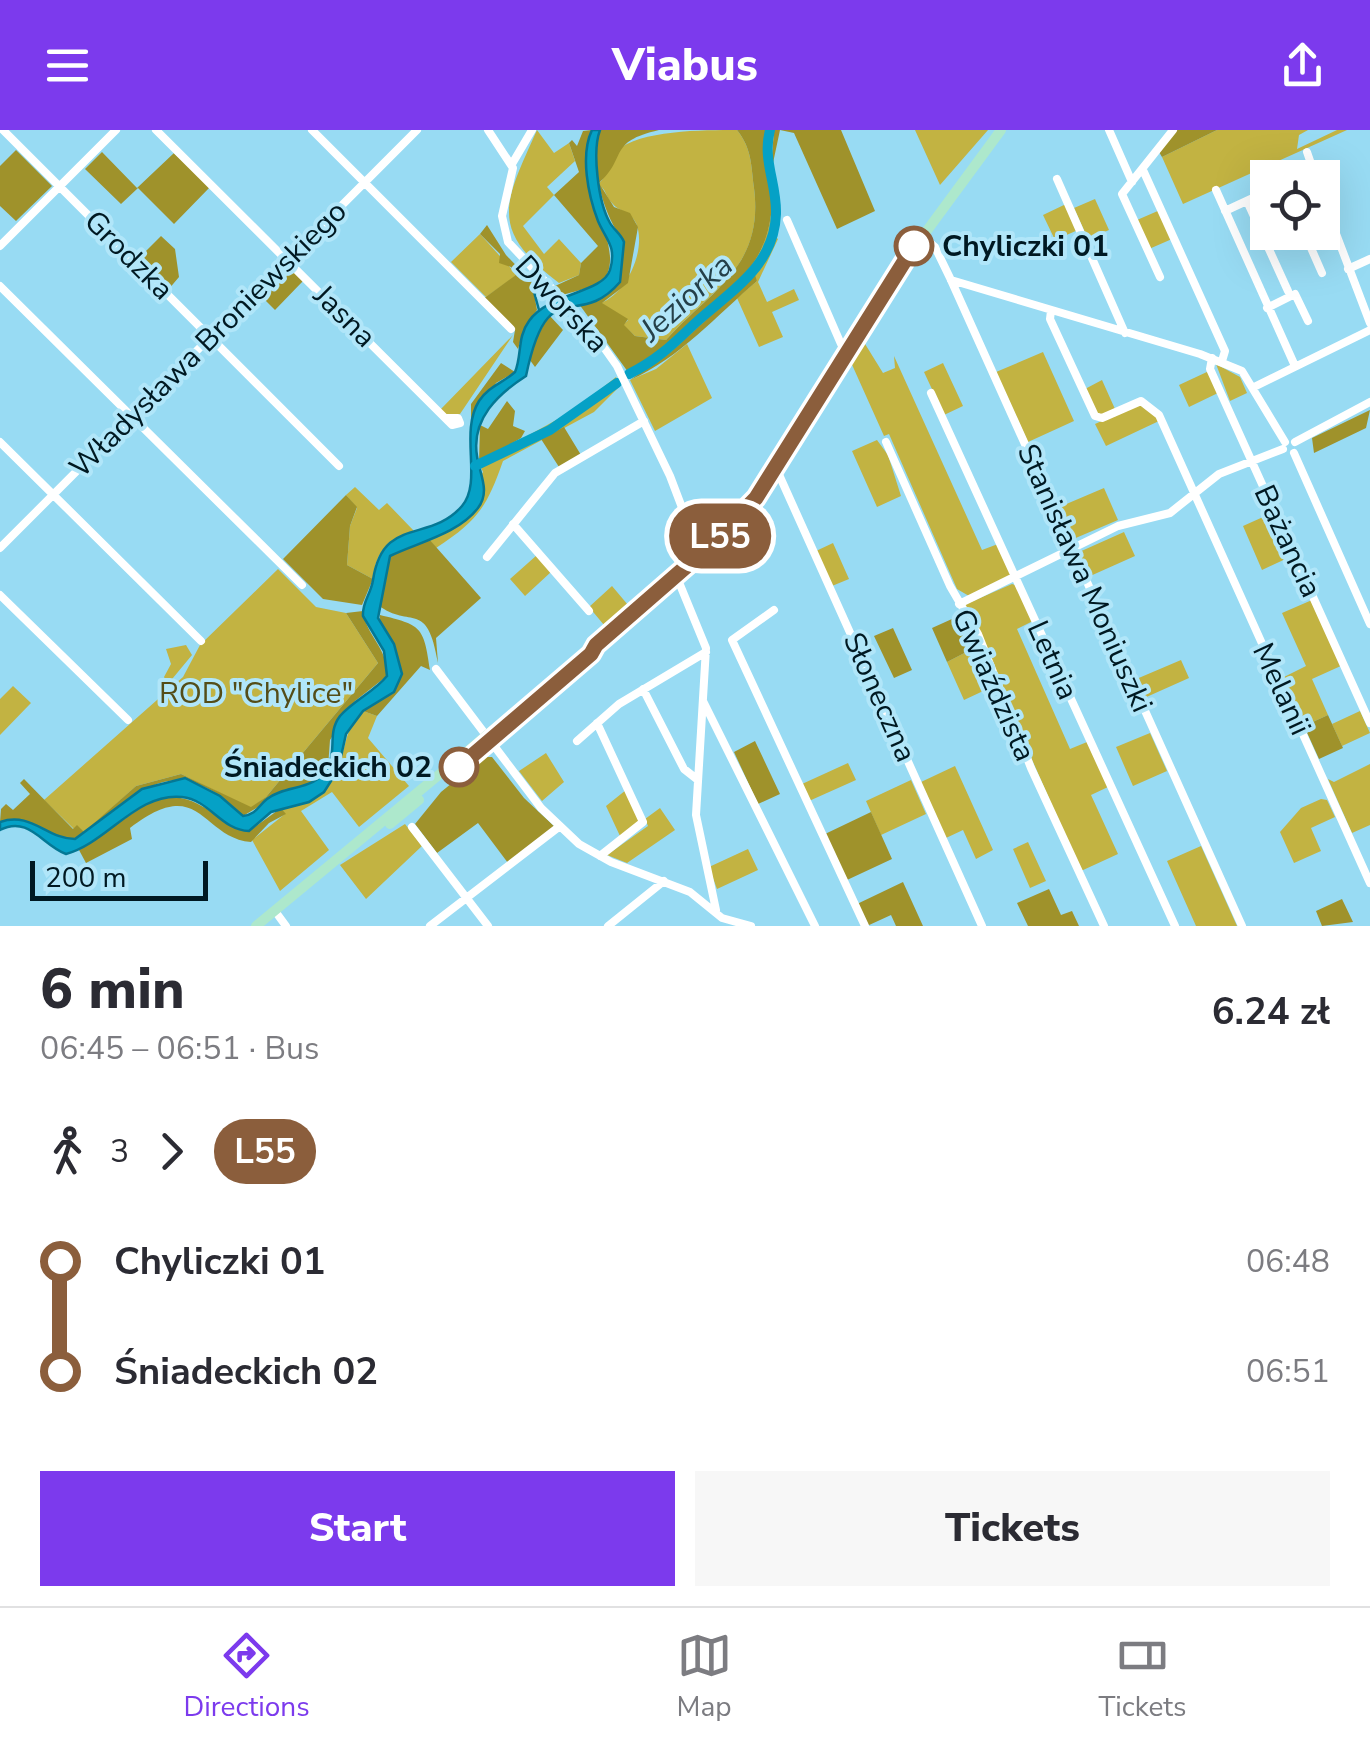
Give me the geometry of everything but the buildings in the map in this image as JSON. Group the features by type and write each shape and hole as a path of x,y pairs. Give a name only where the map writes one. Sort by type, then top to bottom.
{"main road":[{"path":"256,926 487,739 676,576 745,511 776,468 921,235 1002,130"}],"street":[{"name":"Grodzka","path":"4,130 339,466"},
{"path":"0,246 116,130"},
{"name":"Jasna","path":"156,130 446,418"},
{"path":"312,130 511,329"},
{"name":"Władysława Broniewskiego","path":"0,548 417,130"},
{"path":"488,130 512,164 532,130"},
{"path":"1109,130 1132,182"},
{"path":"1160,277 1122,194 1173,130"},
{"path":"1306,152 1308,160"},
{"name":"Dworska","path":"512,164 502,230 513,250 610,353 694,531 697,547 704,551"},
{"path":"1142,170 1225,351 1222,362"},
{"path":"1057,179 1125,333"},
{"path":"1216,190 1295,366"},
{"path":"1225,211 1250,200"},
{"path":"1247,201 1288,290"},
{"path":"787,220 841,344 848,350"},
{"name":"Stanisława Moniuszki","path":"921,235 935,247 951,280 1242,926"},
{"path":"1254,387 1370,326 1340,247"},
{"path":"1312,250 1322,273"},
{"path":"1348,269 1370,258"},
{"path":"951,280 1242,370 1294,453 1370,624"},
{"path":"0,286 302,584"},
{"path":"1267,308 1296,294 1308,321"},
{"name":"Melanii","path":"1051,311 1050,319 1094,415 1102,418 1141,401 1154,407 1370,882"},
{"name":"Bażancia","path":"1212,358 1210,369 1370,723"},
{"name":"Letnia","path":"932,393 1175,926"},
{"path":"958,604 1118,526 1170,512 1219,474 1287,445 1370,402"},
{"path":"487,557 555,473 644,420"},
{"path":"0,442 201,642"},
{"name":"Gwiaździsta","path":"886,442 958,604 978,634 1031,768 1104,926"},
{"name":"Słoneczna","path":"776,468 982,926"},
{"path":"513,524 589,611"},
{"path":"676,576 693,610 706,652 697,832 721,918"},
{"path":"0,594 128,720"},
{"path":"774,610 732,640 864,926"},
{"path":"577,741 642,689 706,652"},
{"path":"436,670 487,739 560,826 600,856 690,892 721,918 751,926"},
{"path":"642,689 682,766 698,780"},
{"path":"704,700 815,926"},
{"path":"597,723 643,822 600,856"},
{"path":"412,826 488,926"},
{"path":"430,926 560,826"},
{"path":"608,926 664,881"},
{"path":"275,911 286,926"}],"green space":[{"path":"537,130 554,153 569,143 575,161 547,187 554,195 523,226 544,254 559,239 581,263 579,275 559,283 521,247 509,214 517,178"},
{"path":"737,130 748,151 754,188 755,215 743,258 666,340 635,336 623,325 628,320 601,303 619,290 632,269 639,233 634,219 615,206 598,184 617,151 627,144 672,133"},
{"path":"766,130 774,130 772,157 777,209 773,235 778,239 758,282 767,302 794,289 799,300 772,312 783,337 759,347 737,298 757,281 754,276 672,351 629,377 627,371 660,352 740,278 760,252 772,205"},
{"path":"915,130 988,130 940,185"},
{"path":"1217,130 1308,130 1299,135 1297,149 1337,130 1347,130 1281,160 1250,160 1250,174 1183,204 1162,157"},
{"path":"1095,199 1109,230 1088,239 1074,208"},
{"path":"1066,204 1078,230 1055,240 1043,215"},
{"path":"1160,210 1172,239 1149,249 1137,220"},
{"path":"480,234 517,275 486,297 451,262"},
{"path":"513,335 460,414 446,417 440,410"},
{"path":"862,339 883,373 895,368 894,356 982,550 998,544 1011,572 1009,577 969,596 957,589 889,434 884,436 849,358"},
{"path":"687,344 712,398 655,431 630,380 656,369"},
{"path":"1043,352 1074,421 1028,442 996,372"},
{"path":"943,363 963,406 944,415 924,372"},
{"path":"1216,364 1240,377 1247,393 1230,401"},
{"path":"1209,371 1218,393 1189,407 1179,385"},
{"path":"616,377 621,385 594,412 503,461 480,511 436,548 429,539 451,529 483,472 479,463 576,409"},
{"path":"1102,380 1115,409 1102,415 1096,412 1085,389"},
{"path":"1141,403 1154,411 1159,421 1106,446 1095,424"},
{"path":"877,440 888,455 901,496 877,507 852,451"},
{"path":"355,487 379,510 387,503 414,531 385,548 377,560 373,579 347,565 350,526 357,508 346,495"},
{"path":"1104,488 1118,520 1071,540 1057,508"},
{"path":"1272,513 1292,556 1262,570 1243,526"},
{"path":"1124,532 1135,556 1088,577 1077,553"},
{"path":"833,543 849,579 832,586 816,551"},
{"path":"537,555 551,572 525,596 510,579"},
{"name":"ROD \"Chylice\"","path":"278,569 316,607 346,613 378,663 266,797 251,808 181,774 136,786 85,832 74,829 44,800 183,677 200,645"},
{"path":"1012,584 1018,586 1033,621 1017,629 1070,749 1087,742 1108,787 1091,795 1118,854 1081,871 964,605"},
{"path":"612,586 628,605 604,625 589,607"},
{"path":"1312,600 1343,665 1312,679 1328,715 1304,726 1282,678 1306,666 1282,613"},
{"path":"186,645 192,655 168,684 164,677 171,664 166,649"},
{"path":"978,646 996,685 964,700 947,662"},
{"path":"1181,660 1189,678 1142,699 1134,680"},
{"path":"13,686 31,703 0,735 0,699"},
{"path":"363,711 377,716 368,738 409,786 359,827 332,792 301,811 329,850 280,891 252,840 285,814 281,808 305,799 329,781 338,768 352,724"},
{"path":"1360,711 1370,733 1342,746 1332,724"},
{"path":"1150,733 1167,771 1133,786 1116,747"},
{"path":"546,753 564,782 542,801 519,771"},
{"path":"848,763 856,780 809,801 802,784"},
{"path":"1370,764 1370,825 1352,833 1328,779 1334,782"},
{"path":"955,766 993,850 976,859 963,830 946,838 921,782"},
{"path":"911,780 926,814 881,835 866,801"},
{"path":"626,790 641,822 620,836 606,806"},
{"path":"1327,800 1335,817 1311,828 1321,851 1294,863 1280,832 1301,808"},
{"path":"660,808 675,830 627,863 607,855 648,826 645,819"},
{"path":"405,824 422,846 366,899 340,865"},
{"path":"1028,842 1046,881 1030,888 1013,849"},
{"path":"1201,846 1237,926 1196,926 1167,861"},
{"path":"748,849 758,870 717,889 709,867"}],"shaded area":[{"path":"592,130 586,151 587,172 606,236 608,271 599,285 562,295 555,286 579,275 581,263 598,246 554,195 579,172 569,143 572,140 577,146 583,131"},
{"path":"600,130 659,130 625,145 599,183 596,157"},
{"path":"737,130 766,130 772,205 760,252 729,289 660,350 628,372 579,304 601,298 624,242 616,231 599,183 614,207 630,213 638,227 628,283 602,303 628,319 624,325 635,336 666,340 717,290 743,257 755,215 754,188 748,151"},
{"path":"774,130 780,130 773,163 779,218 771,169"},
{"path":"780,130 841,130 875,211 837,229 794,133"},
{"path":"1176,130 1217,130 1162,157 1159,152"},
{"path":"16,150 52,186 16,221 0,206 0,166"},
{"path":"102,152 137,188 174,153 210,187 174,224 138,188 121,204 85,169"},
{"path":"487,225 506,255 532,282 537,310 524,329 518,349 513,342 515,330 483,299 516,275 511,267 499,263 500,254 480,234"},
{"path":"161,236 175,249 179,277 168,290 138,259"},
{"path":"288,266 303,281 275,310 259,294"},
{"path":"755,275 757,281 697,335 630,380 672,351"},
{"path":"549,315 563,330 535,367 527,356"},
{"path":"501,363 515,372 496,383 471,435 471,404"},
{"path":"507,401 515,411 513,426 525,431 521,438 479,463 480,425 488,429"},
{"path":"1370,410 1366,428 1314,453 1312,438"},
{"path":"564,427 581,455 559,467 541,439"},
{"path":"346,495 357,507 350,526 347,565 373,579 362,605 323,599 283,559"},
{"path":"429,539 481,598 436,638 438,663 434,643 423,623 378,605 391,555"},
{"path":"363,611 385,658 387,676 355,701 330,740 328,767 308,786 282,793 243,816 220,796 197,784 177,780 159,784 75,839 21,820 0,822 1,809 6,804 13,810 30,794 20,783 24,779 73,829 77,825 84,832 136,786 181,774 251,807 266,797 378,663 346,613"},
{"path":"963,614 978,646 947,662 932,628"},
{"path":"380,615 418,630 430,670 421,666 377,716 363,711 393,692 402,674"},
{"path":"893,628 912,670 894,678 874,636"},
{"path":"1328,715 1343,748 1319,759 1304,726"},
{"path":"755,741 780,794 758,804 734,752"},
{"path":"484,757 492,757 524,798 555,827 508,863 478,823 437,853 415,824 441,792"},
{"path":"168,797 201,805 249,831 281,808 286,814 269,823 251,842 234,838 186,807 172,806 130,828 132,839 86,863 79,850 149,802"},
{"path":"871,812 892,859 847,880 825,834"},
{"path":"903,882 923,926 896,926 891,915 867,926 857,904"},
{"path":"1049,889 1061,915 1072,911 1079,926 1028,926 1017,903"},
{"path":"1342,899 1353,922 1322,926 1316,911"}],"water":[{"path":"592,130 600,130 596,163 602,203 624,242 620,282 590,303 554,313 544,323 535,343 526,376 506,391 482,419 476,443 484,495 478,508 449,531 390,556 378,618 394,644 402,674 394,692 363,711 346,734 338,770 324,792 309,802 271,812 249,831 231,826 192,799 166,798 136,810 95,840 66,854 28,829 10,826 0,830 0,822 21,820 75,839 142,789 185,778 220,796 243,816 275,794 308,784 322,775 331,761 336,722 387,676 384,651 363,616 378,560 386,546 397,538 436,524 462,506 471,484 473,414 483,396 515,372 529,321 549,304 597,284 610,270 611,249 594,211 587,175 586,151"}],"waterway":[{"name":"Jeziorka","path":"629,374 662,353 732,292 767,251 776,214 768,152 770,130"},
{"path":"534,292 539,310"},
{"name":"Jeziorka","path":"475,466 550,430 617,383"}],"bus line":[{"name":"L55","path":"459,767 591,654 596,645 745,511 768,482 914,246"}],"place":[{"name":"Chyliczki 01","path":"914,246"},
{"name":"Śniadeckich 02","path":"459,767"}]}
